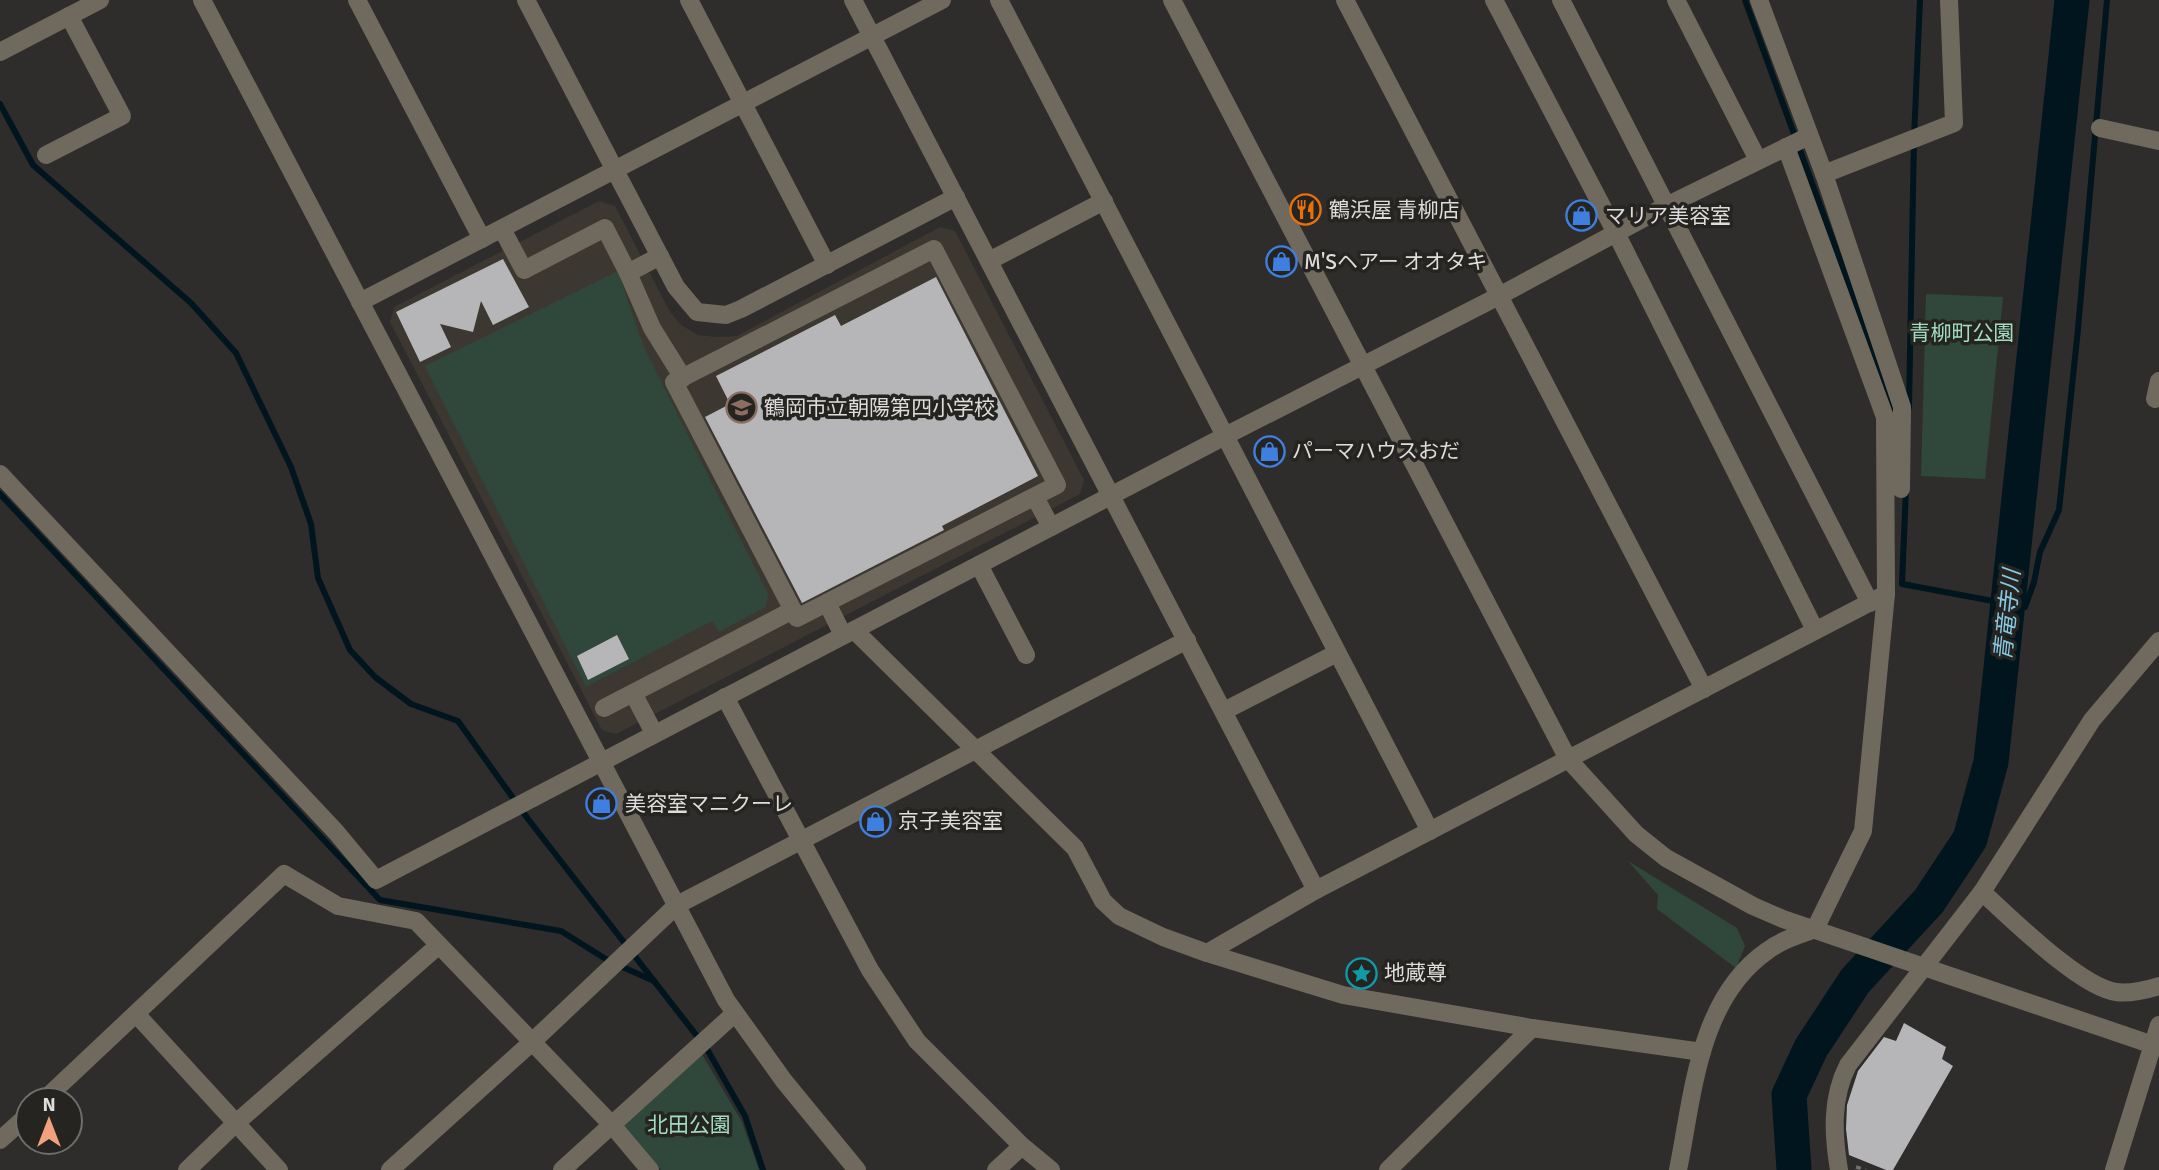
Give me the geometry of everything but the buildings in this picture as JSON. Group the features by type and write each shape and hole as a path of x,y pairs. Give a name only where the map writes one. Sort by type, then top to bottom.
{"street":[{"path":"0,52 100,0"},
{"path":"202,0 734,1014 784,1081 857,1170"},
{"path":"357,0 482,239"},
{"path":"526,0 660,257 685,300 697,312 726,315 741,309 956,197"},
{"path":"689,0 827,265"},
{"path":"853,0 1316,890"},
{"path":"360,302 942,0"},
{"path":"999,0 1227,435 1430,831"},
{"path":"1172,0 1568,759 1636,834 1666,858 1700,879 1783,919 2157,1046"},
{"path":"1345,0 1704,688"},
{"path":"1494,0 1616,233 1815,629"},
{"path":"1561,0 1870,603"},
{"path":"1676,0 1758,160"},
{"path":"1759,0 1824,174 1902,407 1900,489"},
{"path":"1824,174 1954,123 1949,0"},
{"path":"46,155 122,116 69,16"},
{"path":"2100,128 2159,141"},
{"path":"0,474 335,832 376,880 600,761 1499,296 1668,205 1809,135"},
{"path":"1678,1170 1702,1052 1715,1017 1745,971 1765,952 1787,939 1815,929 1863,831 1886,594 1885,417 1786,146"},
{"path":"989,261 1104,201"},
{"path":"502,229 524,270 605,228 652,328 683,378"},
{"path":"934,249 1057,485 797,618 674,382 683,378 934,249"},
{"path":"628,273 660,257"},
{"path":"2155,399 2159,381"},
{"path":"1035,496 1051,527"},
{"path":"979,565 1026,655"},
{"path":"1207,953 1316,890 1886,594"},
{"path":"827,603 849,632 977,750 1075,848 1103,901 1119,916 1163,937 1207,953 1343,995 1532,1028 1702,1052"},
{"path":"604,708 793,610"},
{"path":"390,1170 531,1043 677,905 1187,640"},
{"path":"1839,1170 1834,1129 1840,1081 1848,1065 1982,892 2092,720 2159,641"},
{"path":"1224,711 1337,653"},
{"path":"633,693 654,733"},
{"path":"725,697 870,970 917,1041 1022,1146 1051,1170"},
{"path":"59,1086 284,874 338,906 416,921 612,1125 650,1170"},
{"path":"1982,892 2044,948 2098,986 2116,992 2159,986"},
{"path":"187,1170 236,1123 439,945"},
{"path":"137,1014 279,1170"},
{"path":"562,1170 734,1014"},
{"path":"2114,1170 2157,1046 2159,1025"},
{"path":"1388,1170 1532,1028"},
{"path":"0,1140 14,1128"},
{"path":"996,1170 1022,1146"}],"shaded area":[{"name":"鶴岡市立朝陽第四小学校","path":"599,201 615,206 670,312 681,325 698,335 717,337 737,336 940,227 955,231 1084,480 1080,494 616,734 602,730 390,322 394,307"}],"green space":[{"path":"618,271 643,345 768,594 766,607 719,632 712,621 586,687 425,366"},
{"name":"青柳町公園","path":"1926,294 2003,297 1985,479 1921,476"},
{"path":"1628,861 1737,928 1745,946 1736,968 1657,909 1658,895"},
{"name":"北田公園","path":"700,1051 742,1122 759,1170 661,1170 621,1124"}],"waterway":[{"path":"1745,0 1895,418"},
{"path":"1909,407 1914,138 1920,0"},
{"name":"青竜寺川","path":"1794,1170 1789,1095 1811,1048 1855,981 1929,901 1970,839 1991,762 2072,0"},
{"path":"1906,488 1902,584 2025,607 2034,582 2040,552 2059,510 2107,0"},
{"path":"0,104 33,165 191,303 236,353 291,467 311,524 318,578 350,650 375,677 411,704 458,721 528,819 707,1049 745,1116 763,1170"},
{"path":"0,494 380,900 561,931 609,961 654,981"}],"place":[{"name":"鶴浜屋 青柳店","path":"1306,210"},
{"name":"マリア美容室","path":"1582,216"},
{"name":"M'Sヘアー オオタキ","path":"1281,262"},
{"name":"鶴岡市立朝陽第四小学校","path":"741,408"},
{"name":"パーマハウスおだ","path":"1269,451"},
{"name":"美容室マニクーレ","path":"602,804"},
{"name":"京子美容室","path":"875,821"},
{"name":"地蔵尊","path":"1361,973"}]}
